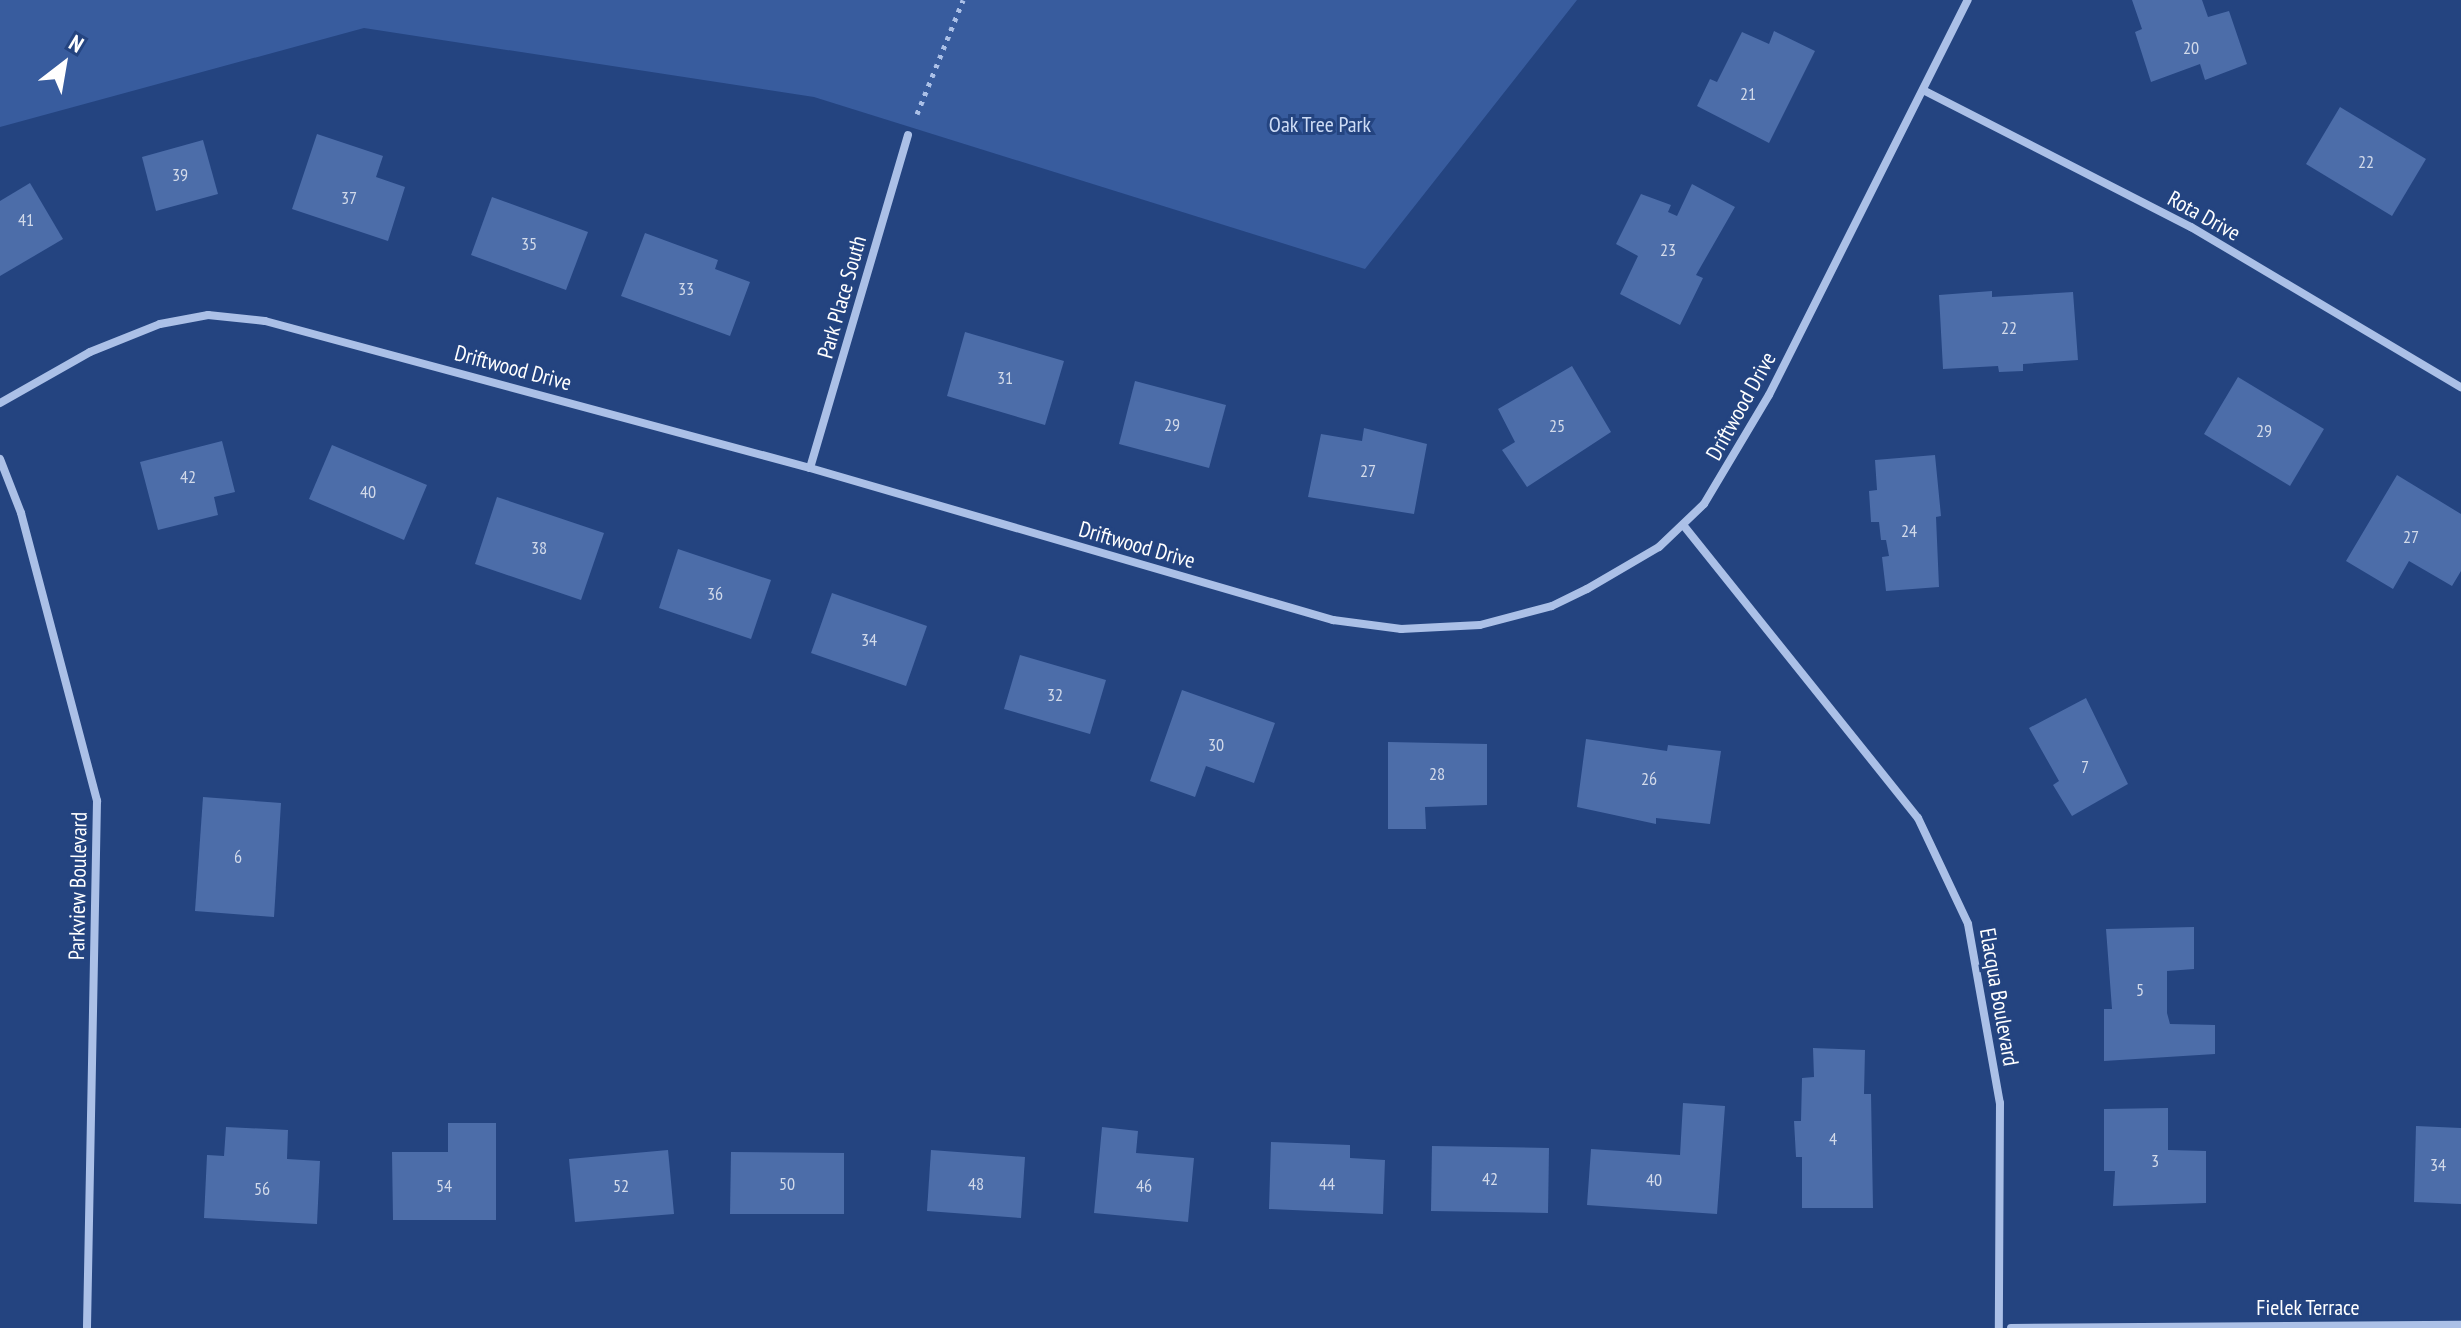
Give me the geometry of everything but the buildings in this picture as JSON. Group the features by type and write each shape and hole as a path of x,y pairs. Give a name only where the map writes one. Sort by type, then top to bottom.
{"street":[{"name":"Driftwood Drive","path":"0,403 90,352 142,330 208,315 235,317 300,328 810,468 1333,620 1380,628 1480,625 1552,606 1617,573 1684,526 1746,439 1968,0"},
{"name":"Rota Drive","path":"1923,90 2191,227 2461,387"},
{"name":"Park Place South","path":"810,468 908,135"},
{"name":"Parkview Boulevard","path":"0,459 30,543 97,801 87,1328"},
{"name":"Elacqua Boulevard","path":"1684,526 1918,818 1968,924 2000,1103 1999,1328"},
{"name":"Fielek Terrace","path":"2011,1328 2461,1325"}],"path":[{"path":"908,135 963,0"}],"green space":[{"name":"Oak Tree Park","path":"0,0 1577,0 1365,269 814,97 364,28 0,127"}]}
